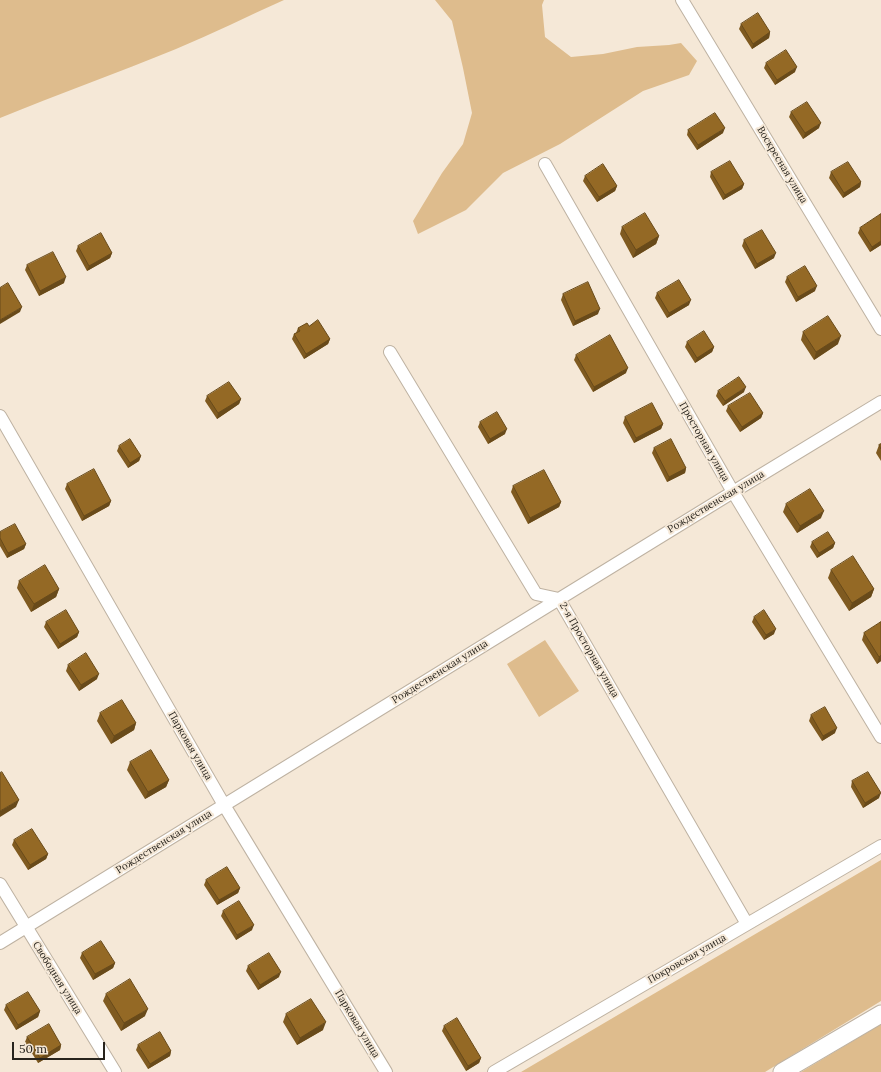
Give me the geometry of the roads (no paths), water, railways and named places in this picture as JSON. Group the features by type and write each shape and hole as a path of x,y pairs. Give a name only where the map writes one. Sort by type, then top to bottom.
{"main road":[{"path":"782,1072 881,1014"}],"street":[{"name":"Воскресная улица","path":"682,0 881,329"},
{"name":"Просторная улица","path":"545,164 733,492 881,736"},
{"name":"2-я Просторная улица","path":"390,352 536,594 559,599 747,924"},
{"name":"Рождественская улица","path":"0,943 881,402"},
{"name":"Парковая улица","path":"0,416 224,805 386,1072"},
{"name":"Покровская улица","path":"494,1072 881,846"},
{"name":"Свободная улица","path":"0,884 115,1072"}]}
